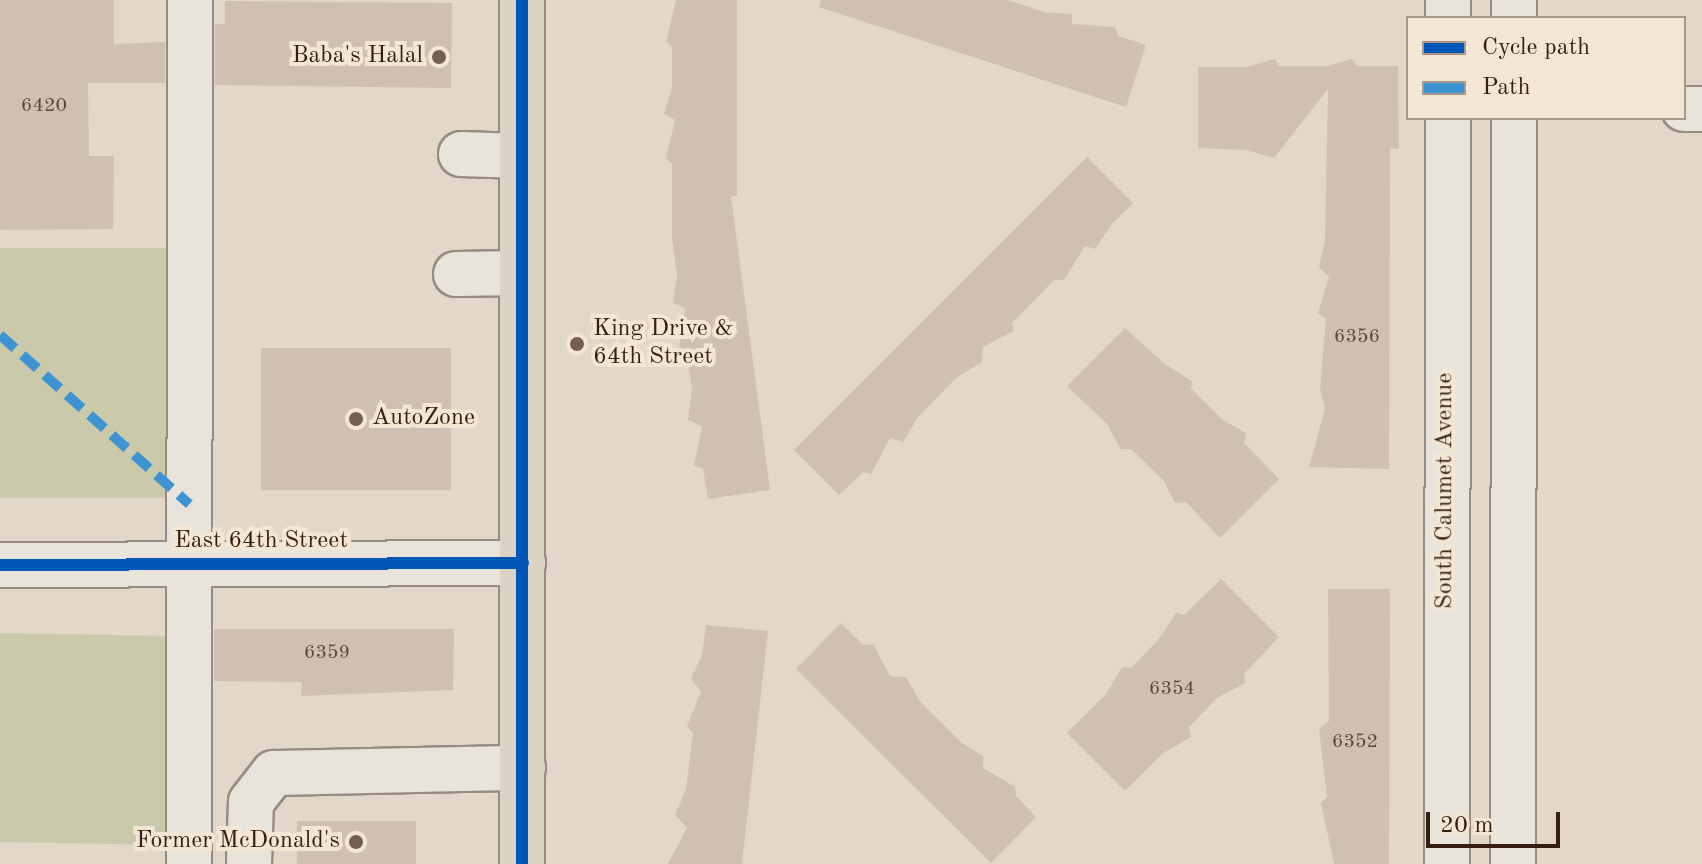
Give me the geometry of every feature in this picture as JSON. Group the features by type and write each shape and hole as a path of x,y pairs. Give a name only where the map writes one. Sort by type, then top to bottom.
{"main road":[{"path":"522,0 522,864"}],"street":[{"path":"189,864 190,0"},
{"name":"South Calumet Avenue","path":"1447,864 1448,120"},
{"path":"1513,864 1514,120"},
{"path":"461,154 522,156"},
{"path":"456,274 522,273"},
{"name":"East 64th Street","path":"0,565 523,563"},
{"path":"249,864 251,802 274,773 523,768"}],"green space":[{"path":"0,248 172,248 172,498 0,498"},
{"path":"0,633 173,636 169,845 0,842"}],"building":[{"path":"0,0 114,0 114,44 165,42 165,83 88,83 89,156 114,156 113,229 0,230"},
{"path":"676,0 737,0 737,196 731,196 770,490 708,499 703,469 694,465 702,427 688,420 692,388 687,355 679,349 685,308 673,303 677,274 672,239 672,164 666,158 675,120 664,114 672,88 672,47 666,42"},
{"path":"821,0 1008,0 1044,12 1072,14 1072,24 1115,27 1118,36 1146,45 1126,107 819,7"},
{"path":"225,1 452,3 451,88 215,85 215,24 225,24"},
{"path":"1275,59 1279,66 1328,66 1352,59 1357,66 1398,66 1399,149 1390,148 1389,469 1309,467 1325,409 1320,388 1326,319 1318,313 1329,277 1319,267 1325,241 1328,89 1274,158 1246,150 1198,148 1198,67 1246,67"},
{"path":"1087,157 1133,203 1112,224 1095,249 1085,246 1064,280 1054,280 1012,323 1014,331 983,347 982,362 956,378 918,417 903,442 890,438 871,474 863,472 839,495 794,450"},
{"path":"1125,328 1166,365 1192,381 1191,389 1223,420 1246,433 1244,443 1279,479 1220,538 1186,502 1175,503 1164,481 1131,449 1121,449 1107,424 1067,386"},
{"name":"AutoZone","path":"261,348 451,348 451,490 261,490"},
{"path":"1221,579 1279,637 1244,674 1245,683 1217,698 1189,727 1191,737 1162,754 1125,791 1067,733 1106,694 1122,667 1131,668 1159,639 1176,613 1184,615"},
{"path":"1328,589 1390,589 1389,864 1334,864 1321,803 1327,797 1319,729 1329,721"},
{"path":"841,623 863,645 873,644 890,676 906,677 921,703 962,743 983,756 983,768 1015,787 1016,796 1036,817 991,863 796,669"},
{"path":"706,625 768,631 742,864 668,864 687,828 675,815 686,789 693,733 687,726 701,692 691,679 702,655"},
{"path":"214,629 454,629 453,690 301,696 302,682 214,681"},
{"name":"Former McDonald's","path":"297,821 416,821 416,864 297,864"}],"marked path":[{"path":"0,335 189,504"}],"cycle path":[{"path":"522,0 522,864"},
{"path":"0,565 523,563"}],"place":[{"name":"Baba's Halal","path":"439,57"},
{"name":"King Drive & 64th Street","path":"577,344"},
{"name":"AutoZone","path":"356,419"},
{"name":"Former McDonald's","path":"356,842"}]}
